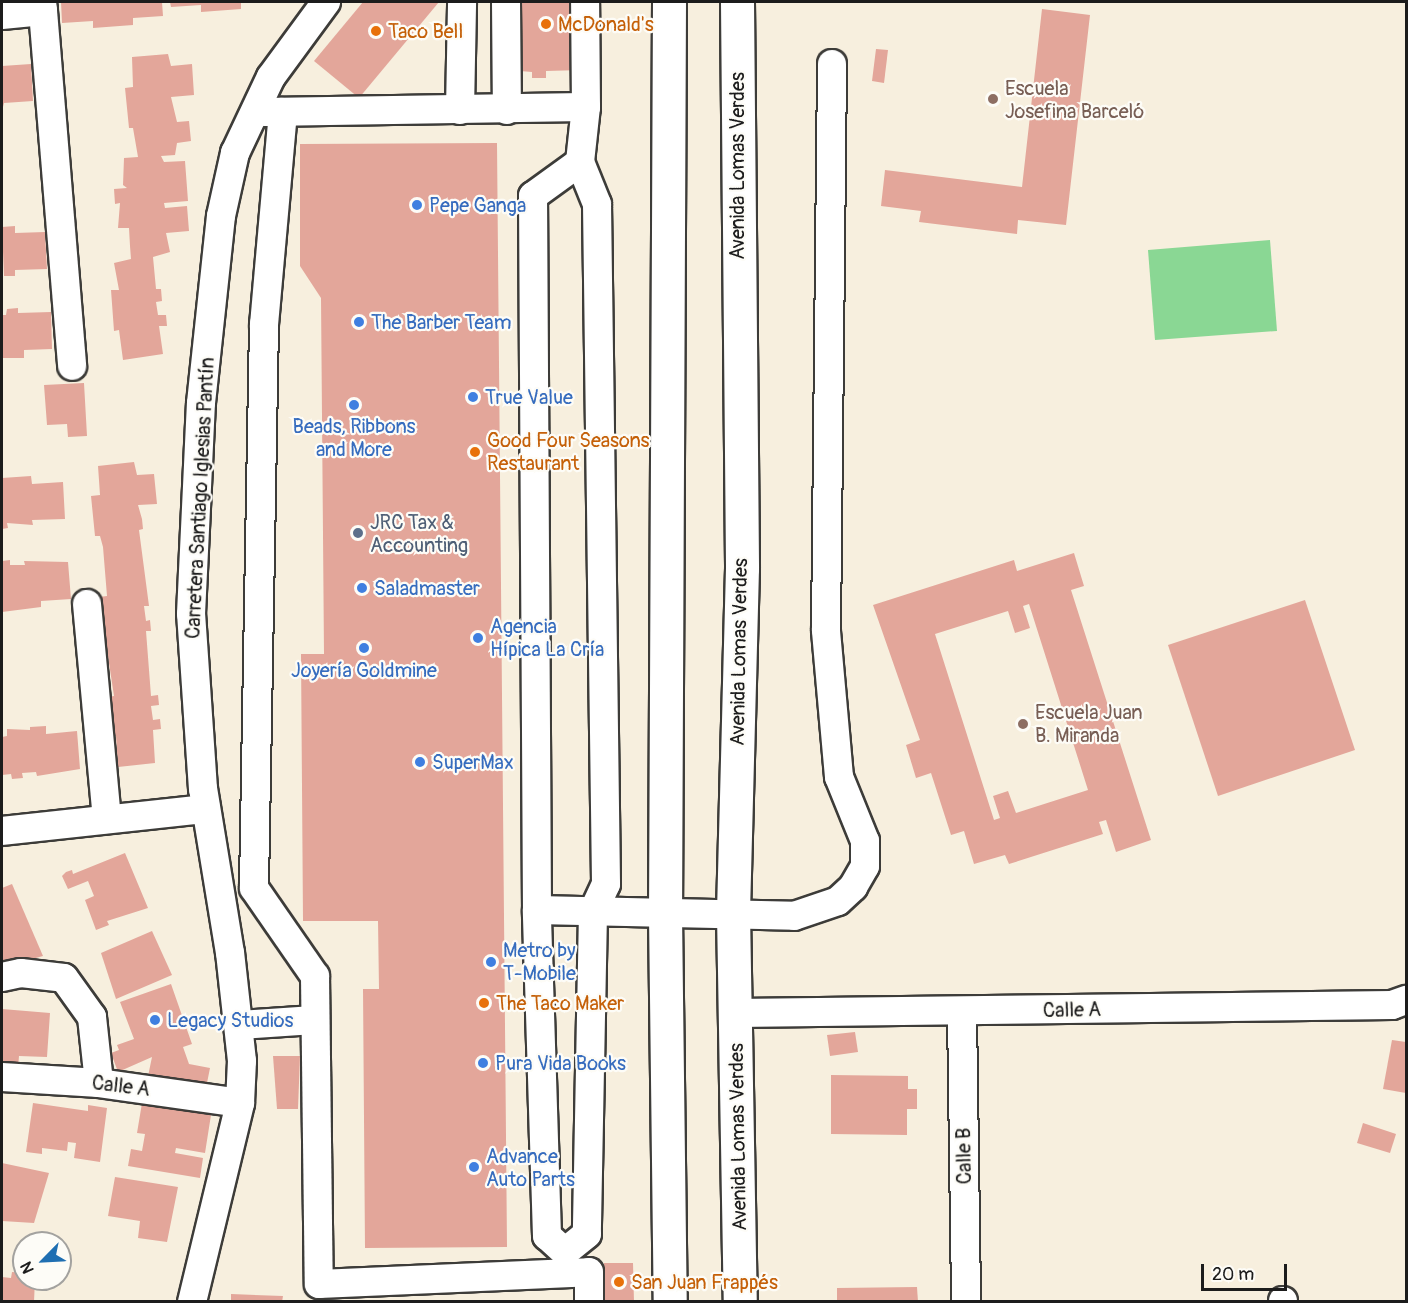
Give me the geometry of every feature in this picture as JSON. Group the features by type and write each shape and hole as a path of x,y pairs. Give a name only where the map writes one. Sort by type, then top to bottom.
{"main road":[{"path":"669,2 665,914 670,1302"},
{"name":"Avenida Lomas Verdes","path":"737,2 741,568 733,913 740,1302"}],"street":[{"name":"Carretera Santiago Iglesias Pantín","path":"192,1302 240,1103 239,1025 206,808 191,614 201,404 221,216 235,153 270,77 326,2"},
{"path":"460,110 462,2"},
{"path":"506,2 507,110"},
{"path":"283,112 264,324 254,888 315,976 319,1284 448,1290 565,1262 586,1234 593,912 606,884 597,204 580,162 586,107 585,2"},
{"path":"2,15 43,6 72,366"},
{"path":"537,910 794,916 838,902 853,886 865,866 865,841 839,777 826,630 832,64"},
{"path":"254,112 507,110 586,107"},
{"path":"580,162 533,196 537,910 547,1236 565,1262 589,1272 589,1302"},
{"path":"87,604 107,819"},
{"path":"2,831 206,808"},
{"path":"220,892 254,888"},
{"path":"2,977 21,973 64,978 92,1017 99,1083"},
{"name":"Calle A","path":"736,1013 1392,1005 1407,1000"},
{"name":"Calle B","path":"962,1011 966,1302"},
{"path":"239,1025 315,1020"},
{"name":"Calle A","path":"2,1077 99,1083 240,1103"}],"green space":[{"path":"1270,240 1277,331 1155,340 1148,250"}],"building":[{"path":"61,2 162,2 163,16 133,18 133,25 93,28 93,21 62,23"},
{"path":"170,2 241,2 241,9 201,12 201,5 171,7"},
{"name":"Taco Bell","path":"363,2 439,2 359,98 314,61"},
{"name":"McDonald's","path":"511,2 581,2 582,70 546,71 546,78 532,78 532,72 520,71"},
{"path":"1042,9 1090,15 1066,225 1018,220 1017,234 919,222 921,211 881,206 885,170 1022,187"},
{"path":"876,49 888,50 884,83 872,81"},
{"path":"168,54 171,66 192,64 194,95 171,97 177,122 189,121 191,141 177,143 175,155 161,156 164,162 185,161 188,201 164,203 165,208 187,206 189,231 166,233 170,252 153,257 156,289 161,289 162,301 156,302 158,315 166,315 167,326 159,326 163,354 123,360 119,330 114,331 111,290 119,290 114,263 131,259 129,228 118,228 120,203 115,204 114,189 127,188 123,185 124,158 138,157 133,128 129,128 125,88 133,87 132,57"},
{"path":"31,64 33,101 4,103 2,111 2,66"},
{"path":"497,143 507,1247 365,1248 363,989 379,989 378,921 303,921 301,654 324,654 321,298 300,266 300,144"},
{"path":"15,226 15,233 45,232 47,269 15,270 15,276 4,276 2,227"},
{"path":"18,308 18,313 51,312 52,349 24,350 24,358 2,358 2,315 6,315 7,309"},
{"path":"84,383 87,436 68,437 67,424 47,425 44,385"},
{"path":"134,462 137,475 154,474 157,504 138,505 142,519 143,529 139,530 149,606 144,606 146,621 150,620 151,631 146,631 151,696 158,695 159,705 151,706 153,720 160,719 161,729 153,730 155,763 118,767 116,736 109,736 102,698 114,696 99,597 107,596 103,547 100,536 95,536 91,496 100,495 98,466"},
{"path":"31,476 32,484 63,482 65,519 32,520 33,525 7,523 8,528 2,529 2,478"},
{"path":"1074,553 1084,586 1071,590 1151,840 1116,852 1106,820 1099,822 1103,834 1009,864 1005,855 974,864 964,831 951,835 931,773 916,778 906,745 920,740 873,605 1014,560 1017,571","holes":["1029,604 1088,790 1016,813 1008,791 993,796 1000,818 994,820 935,634 1008,611 1015,633 1030,628 1023,606"]},
{"path":"10,560 10,565 25,565 24,561 68,562 71,599 41,601 41,607 2,612 2,561"},
{"path":"1305,600 1355,750 1218,796 1168,645"},
{"path":"46,726 46,734 77,731 80,769 37,776 36,772 22,773 23,778 12,779 11,774 2,775 2,737 7,736 7,729 30,730 30,727"},
{"path":"125,853 148,908 107,921 109,925 96,930 85,900 94,896 88,881 68,889 62,876 66,872 72,870 73,874"},
{"path":"12,884 43,956 2,967 2,888"},
{"path":"152,931 172,975 116,999 101,953"},
{"name":"Legacy Studios","path":"171,984 192,1044 183,1047 189,1064 210,1068 205,1093 147,1081 152,1057 118,1072 111,1053 119,1050 117,1045 134,1039 120,1002"},
{"path":"2,1009 50,1013 47,1057 19,1056 18,1068 2,1067"},
{"path":"855,1032 858,1052 830,1056 827,1035"},
{"path":"1392,1040 1406,1042 1406,1093 1383,1089"},
{"path":"273,1056 300,1056 298,1109 277,1109"},
{"path":"831,1075 908,1076 908,1089 917,1089 917,1109 907,1109 907,1135 831,1134"},
{"path":"33,1103 88,1111 88,1105 107,1108 100,1162 74,1158 76,1143 68,1142 67,1151 42,1148 42,1154 26,1152"},
{"path":"142,1103 211,1115 205,1153 176,1148 175,1153 203,1158 200,1178 128,1166 131,1149 142,1151 145,1134 137,1133"},
{"path":"1363,1123 1396,1134 1390,1153 1357,1143"},
{"path":"2,1163 49,1173 34,1223 2,1221"},
{"path":"115,1177 178,1187 167,1242 138,1238 140,1221 108,1216"},
{"name":"San Juan Frappés","path":"604,1263 633,1263 634,1302 605,1302"},
{"path":"12,1272 12,1291 34,1291 34,1302 2,1302 2,1277 11,1278"},
{"path":"917,1287 918,1302 837,1302 837,1288"},
{"path":"231,1294 283,1296 282,1302 231,1302"}],"place":[{"name":"McDonald's","path":"546,24"},
{"name":"Taco Bell","path":"376,31"},
{"name":"Escuela Josefina Barceló","path":"993,99"},
{"name":"Pepe Ganga","path":"417,205"},
{"name":"The Barber Team","path":"359,322"},
{"name":"True Value","path":"473,397"},
{"name":"Beads, Ribbons and More","path":"354,405"},
{"name":"Good Four Seasons Restaurant","path":"475,452"},
{"name":"JRC Tax & Accounting","path":"358,533"},
{"name":"Saladmaster","path":"362,588"},
{"name":"Agencia Hípica La Cría","path":"478,638"},
{"name":"Joyería Goldmine","path":"364,648"},
{"name":"Escuela Juan B. Miranda","path":"1023,724"},
{"name":"SuperMax","path":"420,762"},
{"name":"Metro by T-Mobile","path":"491,962"},
{"name":"The Taco Maker","path":"484,1003"},
{"name":"Legacy Studios","path":"155,1020"},
{"name":"Pura Vida Books","path":"483,1063"},
{"name":"Advance Auto Parts","path":"474,1167"},
{"name":"San Juan Frappés","path":"619,1282"}]}
